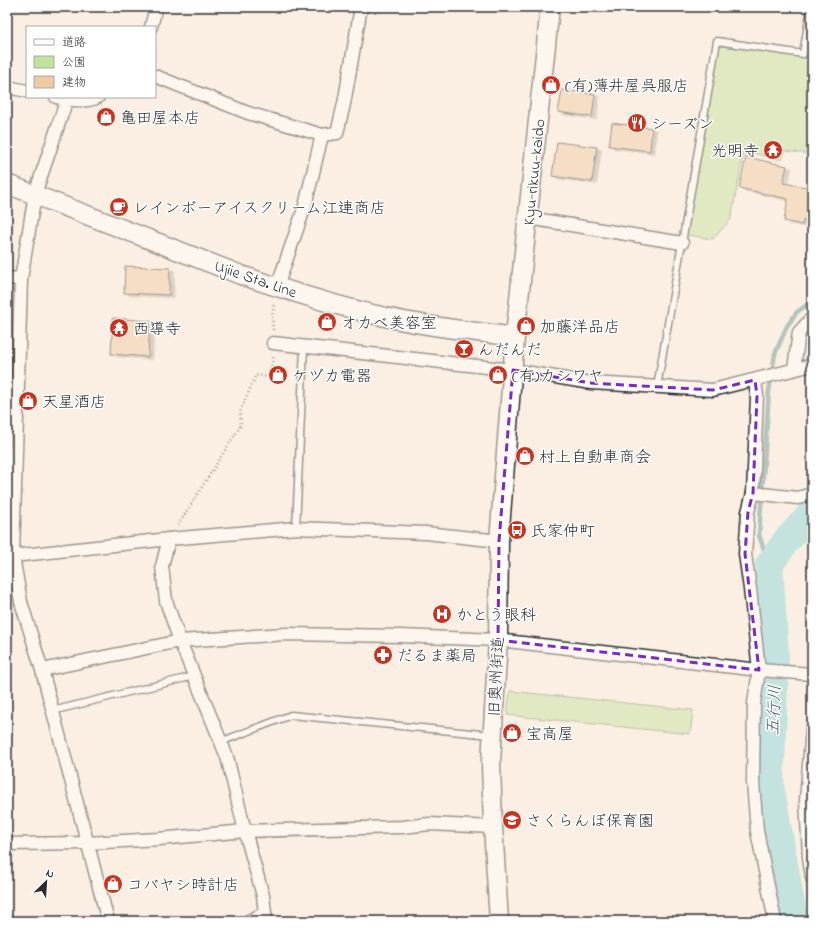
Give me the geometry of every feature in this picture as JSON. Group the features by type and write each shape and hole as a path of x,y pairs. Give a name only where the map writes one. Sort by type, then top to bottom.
{"main road":[{"name":"Kyu-rikuu-kaido","path":"515,337 550,7"},
{"name":"Ujiie Sta. Line","path":"7,184 241,275 277,287 386,317 440,327 515,337"},
{"name":"旧奥州街道","path":"499,921 493,827 491,763 498,640 500,542 515,337"}],"street":[{"path":"151,26 156,7"},
{"path":"156,76 248,113 322,135 337,133 344,104 361,7"},
{"path":"7,87 26,91"},
{"path":"96,98 93,100 62,98 35,194 21,279 12,454 10,556 21,602 42,670 108,921"},
{"path":"277,287 305,206 322,135"},
{"path":"528,218 682,242"},
{"path":"7,278 21,279"},
{"path":"794,369 800,332 812,318"},
{"path":"273,343 513,370 591,383 713,390 812,365"},
{"path":"760,379 757,396 761,494 748,512 745,554 762,670 754,703 753,782 757,831 775,921"},
{"path":"761,494 798,498 812,494"},
{"path":"10,556 169,539 296,528 426,533 500,542"},
{"path":"169,539 162,566 166,601 180,641 227,757 263,896 265,915"},
{"path":"42,670 180,641 286,634 400,636 498,640 762,670 812,674"},
{"path":"812,729 810,779 806,800 808,857 812,878"},
{"path":"7,844 87,843 159,839 245,831 402,827 430,824 493,827"}],"lane":[{"path":"657,387 717,41 804,54 811,7"},
{"path":"296,528 304,347"},
{"path":"52,711 194,676"},
{"path":"220,742 291,714 492,736"},
{"path":"242,921 265,915"}],"path":[{"path":"169,539 240,425 240,412 256,375 269,377 274,358 272,316 277,287"}],"highlighted area":[{"path":"513,370 591,383 713,390 755,380 757,396 753,493 748,512 745,554 759,670 498,640 499,541"}],"green space":[{"path":"720,46 812,59 812,154 784,151 782,160 744,151 731,219 713,239 687,235"},
{"path":"510,691 693,710 690,734 507,715"}],"building":[{"path":"562,90 595,94 592,117 558,112"},
{"path":"612,123 652,128 650,151 609,146"},
{"path":"557,142 597,147 592,182 552,176"},
{"path":"746,157 787,166 783,183 812,188 812,222 803,220 802,225 784,221 788,199 739,188"},
{"path":"125,266 170,268 169,295 124,293"},
{"path":"113,318 150,321 148,357 111,354"}],"waterway":[{"path":"769,565 759,535 769,391 775,354 787,326 797,312 812,301"},
{"name":"五行川","path":"794,921 770,785 775,658 769,565 786,541 812,513"}],"place":[{"name":"(有)薄井屋呉服店","path":"551,85"},
{"name":"亀田屋本店","path":"106,117"},
{"name":"シーズン","path":"637,123"},
{"name":"光明寺","path":"773,150"},
{"name":"レインボーアイスクリーム江連商店","path":"119,207"},
{"name":"オカベ美容室","path":"327,322"},
{"name":"加藤洋品店","path":"526,326"},
{"name":"西導寺","path":"119,328"},
{"name":"んだんだ","path":"464,349"},
{"name":"ケヅカ電器","path":"278,375"},
{"name":"(有)カシワヤ","path":"498,375"},
{"name":"天星酒店","path":"28,401"},
{"name":"村上自動車商会","path":"525,456"},
{"name":"氏家仲町","path":"517,530"},
{"name":"かとう眼科","path":"442,614"},
{"name":"だるま薬局","path":"383,655"},
{"name":"宝高屋","path":"512,733"},
{"name":"さくらんぼ保育園","path":"512,820"},
{"name":"コバヤシ時計店","path":"113,884"}]}
